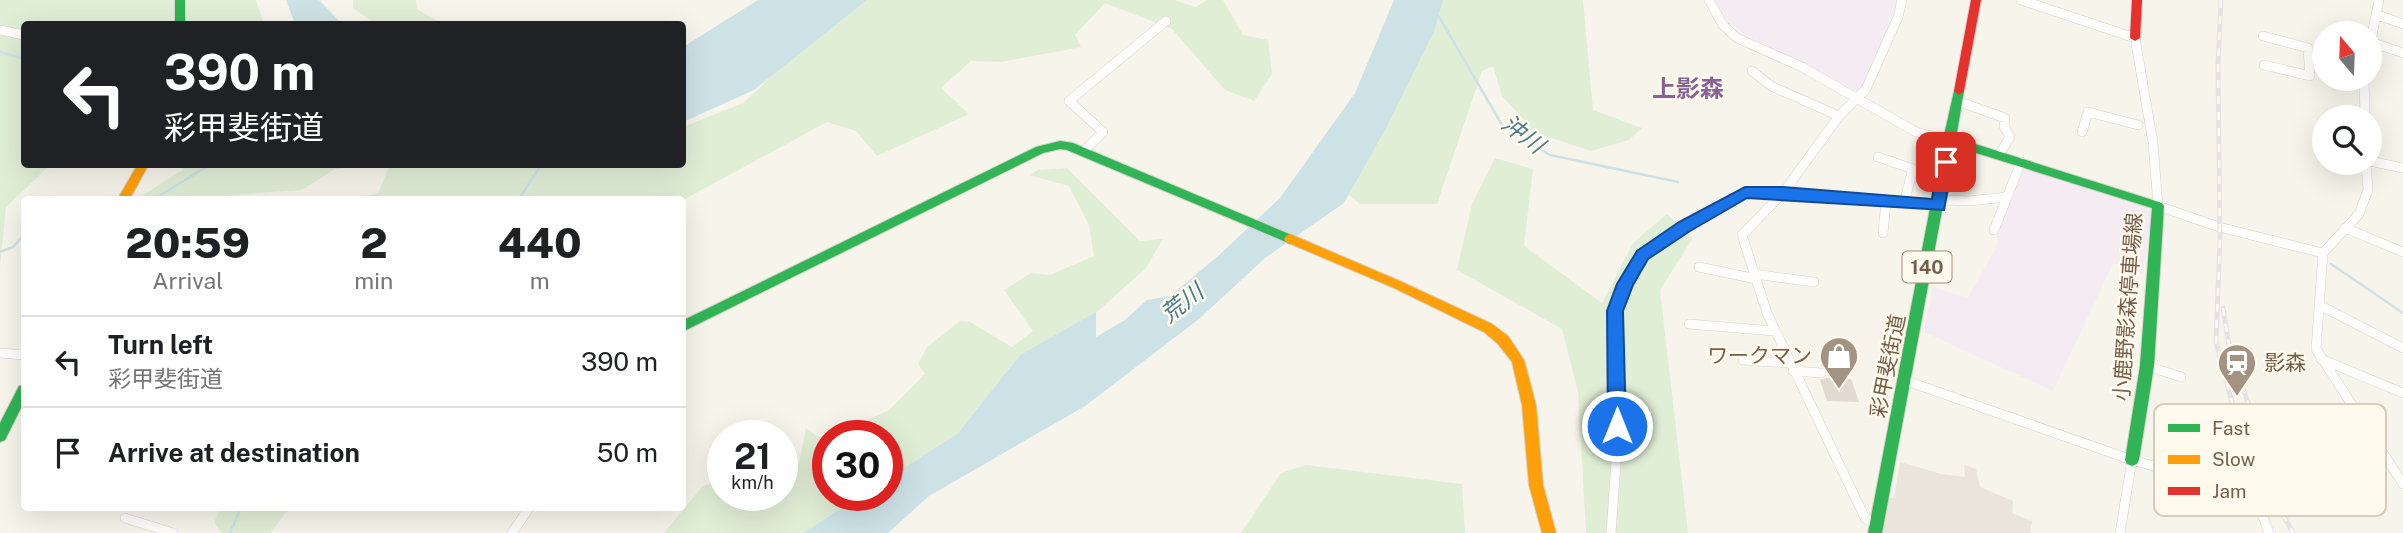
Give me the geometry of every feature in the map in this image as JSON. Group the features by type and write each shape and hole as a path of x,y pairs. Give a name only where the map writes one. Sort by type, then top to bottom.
{"main road":[{"path":"180,0 180,21"},
{"name":"彩甲斐街道","path":"1876,529 1976,0"},
{"path":"2135,38 2137,0"},
{"name":"小鹿野影森停車場線","path":"1949,140 2158,206 2147,366 2132,460"},
{"path":"686,325 1040,150 1059,145 1086,150 1398,285 1488,328 1503,340 1518,360 1529,405 1536,485 1549,533"},
{"path":"124,196 142,168"},
{"path":"0,436 21,396"}],"street":[{"path":"1709,0 1723,25 1737,38 1802,67 1916,132 1949,140"},
{"path":"1876,529 1865,518 1774,331 1742,235 1783,193 1839,116 1866,89 1898,16 1902,0"},
{"path":"2021,0 2135,38 2153,143 2158,206 2219,227 2323,253"},
{"path":"2376,21 2379,0"},
{"path":"2378,15 2403,24"},
{"path":"1086,150 1103,132 1098,124 1071,106 1069,101 1166,21"},
{"path":"0,30 21,34"},
{"path":"2263,36 2308,48 2310,76 2264,65"},
{"path":"2382,47 2403,53"},
{"path":"1752,71 1765,78 1770,86 1794,94 1806,103 1839,116"},
{"path":"1957,101 2005,118 2004,126 2010,137 1999,155"},
{"path":"2082,132 2088,112 2138,125"},
{"path":"1878,157 1913,169 1904,203"},
{"path":"1994,230 2021,162"},
{"path":"2382,164 2403,168"},
{"path":"2351,404 2316,349 2319,305 2323,253 2359,214 2368,190 2368,175"},
{"path":"1611,533 1617,448 1615,311 1625,284 1643,255 1724,202 1745,193 1783,193 1939,206 1946,200 1969,201 2007,197"},
{"path":"1883,233 1886,201"},
{"path":"2345,228 2403,252"},
{"path":"1699,267 1755,277 1814,282"},
{"path":"2319,305 2403,348"},
{"path":"1689,324 1774,331"},
{"path":"0,353 21,355"},
{"path":"2321,359 2403,393"},
{"path":"1743,360 1821,373"},
{"path":"2147,366 2181,377"},
{"path":"1904,380 2154,466"},
{"path":"2386,458 2403,484"},
{"path":"2120,533 2132,460"},
{"path":"512,533 527,511"},
{"path":"2263,516 2269,533"},
{"path":"125,518 173,533"}],"shaded area":[{"path":"1715,0 1898,0 1867,83 1859,92 1744,34 1729,23"},
{"path":"2022,167 2143,204 2152,212 2143,274 2113,263 2053,391 1924,332 1933,287 1968,298 1998,244 1996,229"},
{"path":"1900,462 1941,474 1965,477 1964,465 1976,469 1980,487 2013,501 2012,513 2032,521 2030,533 1883,533 1889,498 1894,498"}],"green space":[{"path":"0,0 256,0 263,21 21,21 21,168 47,168 6,207 0,267"},
{"path":"353,0 416,0 417,9 438,21 372,21 353,8"},
{"path":"867,0 1174,0 1196,7 1207,0 1223,0 1243,35 1268,40 1272,74 1254,101 1225,90 1172,29 1105,3 1075,35 1081,47 1001,62 971,61 941,88 969,114 877,156 856,131 827,122 686,198 686,196 364,196 378,193 389,168 686,168 686,126 743,103 778,70"},
{"path":"1440,0 1583,0 1593,110 1642,128 1629,140 1591,151 1536,133 1502,96 1493,66 1482,71 1437,204 1360,204 1340,188"},
{"path":"1495,158 1533,169 1524,246 1602,303 1633,243 1667,214 1693,238 1660,290 1688,533 1586,533 1578,392 1562,329 1457,270 1472,204"},
{"path":"182,168 348,168 335,169 302,190 222,196 143,196 184,169"},
{"path":"1067,168 1140,241 1163,239 1146,268 1097,312 1020,355 958,433 903,469 903,420 868,420 889,410 925,374 918,364 927,347 960,321 970,322 1012,347 1033,331 1004,290 1031,273 1050,275 1094,256 1089,225 1069,186 1029,175 1038,170"},
{"path":"806,428 812,432 812,511 837,511 803,533 664,533 682,511 686,511 686,506 702,487 707,485 707,511 798,511 798,463"},
{"path":"1306,465 1462,484 1465,533 1241,533 1281,473"},
{"path":"220,511 287,511 271,533 221,533 214,522"}],"water":[{"path":"286,0 319,0 339,21 294,21"},
{"path":"758,0 867,0 754,90 686,121 686,45"},
{"name":"荒川","path":"1394,0 1443,0 1434,31 1386,128 1344,203 1265,258 1199,319 1085,406 929,496 888,533 803,533 837,511 903,511 903,469 958,433 1020,355 1096,312 1096,337 1125,320 1147,300 1170,296 1217,257 1280,198 1355,93"}],"building":[{"name":"ワークマン","path":"1851,379 1859,402 1827,401 1820,380"}],"waterway":[{"name":"沖川","path":"1438,15 1502,125 1550,155 1678,182"},
{"path":"0,52 21,58"},
{"path":"159,196 205,168"},
{"path":"521,196 539,168"},
{"path":"0,252 13,247 21,238"},
{"path":"2331,264 2403,313"},
{"path":"230,533 240,511"}],"railway":[{"path":"2221,0 2218,63 2220,238 2216,342 2232,404"},
{"path":"2223,308 2229,345 2248,404"},
{"path":"2284,516 2293,533"}],"traffic: fast":[{"path":"180,0 180,21"},
{"path":"1875,533 1959,91"},
{"path":"1949,140 2158,206 2147,366 2132,460"},
{"path":"686,325 1040,150 1060,145 1069,146 1290,239"},
{"path":"0,436 21,396"}],"traffic: slow":[{"path":"125,196 142,168"},
{"path":"1290,239 1398,285 1488,328 1503,340 1518,360 1529,405 1536,485 1549,533"}],"traffic: jam":[{"path":"1959,91 1976,0"},
{"path":"2135,38 2137,0"}],"place":[{"name":"ワークマン","path":"1839,390"},
{"name":"影森","path":"2237,397"}],"district":[{"name":"上影森","path":"1688,89"}],"route":[{"path":"1617,426 1615,311 1625,284 1643,255 1684,226 1745,193 1783,193 1939,206 1946,162"}]}
